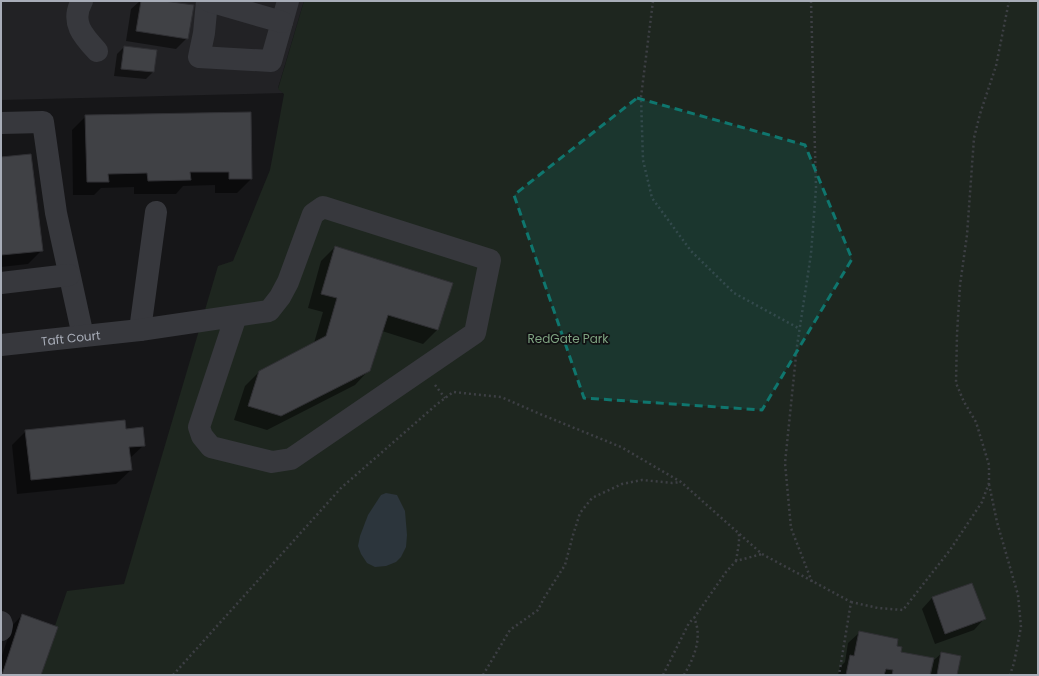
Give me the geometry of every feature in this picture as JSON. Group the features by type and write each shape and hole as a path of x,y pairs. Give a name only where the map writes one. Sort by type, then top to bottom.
{"street":[{"path":"82,1 79,5 76,19 83,36 97,51"},
{"path":"282,22 236,5 208,1 199,57 270,61 282,22 288,1"},
{"path":"1,123 43,122 56,213 83,336"},
{"name":"Taft Court","path":"1,345 140,330 269,311 280,297 288,282 313,214 323,207 490,260 474,333 291,459 272,462 211,447 202,436 198,427 236,316"},
{"path":"140,330 156,212"},
{"path":"1,283 69,275"},
{"path":"1,622 1,630"}],"path":[{"path":"653,1 641,97 644,160 652,198 691,252 734,293 800,328"},
{"path":"810,1 816,188 812,254 800,328 784,463 791,528 812,582"},
{"path":"1009,1 996,66 980,114 974,138 967,236 960,285 956,383 964,402 976,422 989,465 989,483 997,522 1018,595 1021,627 1014,663 1010,675"},
{"path":"172,675 342,488 436,405 454,392 501,397 621,447 681,482 762,554 851,602 878,608 903,610 950,550 982,502 989,483"},
{"path":"482,675 510,630 538,610 565,565 580,513 592,498 622,484 642,480 672,483 681,482"},
{"path":"736,561 739,534"},
{"path":"663,675 689,623 726,572 736,561 762,554"},
{"path":"840,675 851,602"},
{"path":"684,675 691,663 697,645 697,624 694,618"}],"highlighted area":[{"path":"637,98 805,145 852,259 762,410 584,398 514,195"}],"shaded area":[{"path":"1,1 304,1 278,88 284,93 1,100"},
{"path":"386,493 397,495 405,511 407,535 406,547 401,557 396,562 386,566 375,567 367,563 358,546 368,515 381,495"}],"green space":[{"name":"RedGate Park","path":"304,1 1038,1 1038,675 38,675 67,591 124,584 218,266 233,261 270,170 284,94 278,89"}],"building":[{"path":"141,1 164,1 194,5 188,39 136,31"},
{"path":"124,46 157,50 154,72 121,69"},
{"path":"251,112 252,179 229,179 229,172 190,172 191,180 148,181 147,173 108,174 109,182 87,182 85,115"},
{"path":"31,154 43,251 1,255 1,157"},
{"path":"335,246 453,283 438,330 388,315 370,371 281,416 248,406 259,371 326,336 337,298 321,294"},
{"path":"125,420 126,429 143,427 145,446 129,447 132,470 31,480 25,430"},
{"path":"972,583 986,619 945,634 932,597"},
{"path":"22,614 58,627 41,675 2,675"},
{"path":"859,631 898,639 897,646 902,647 901,652 934,658 930,675 892,675 893,670 886,669 884,675 846,675 850,655 854,656"},
{"path":"941,652 961,656 957,675 937,675"}]}
